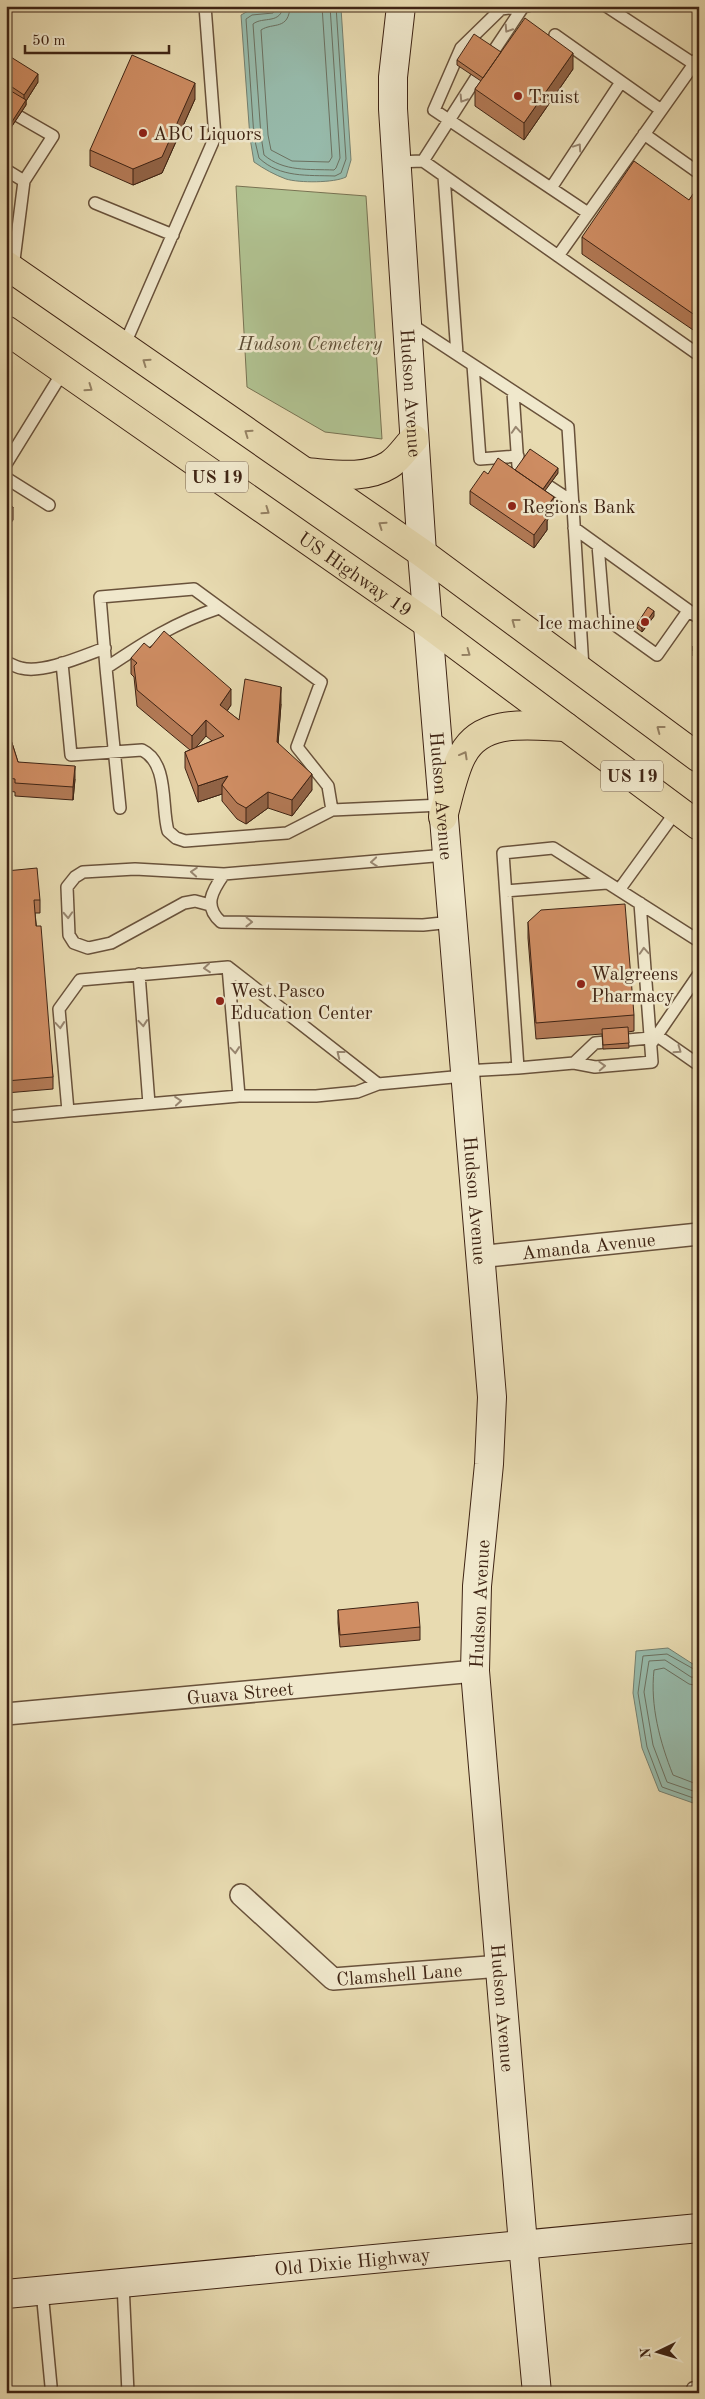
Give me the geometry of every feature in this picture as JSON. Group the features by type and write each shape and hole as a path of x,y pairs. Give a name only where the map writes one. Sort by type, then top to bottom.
{"highway":[{"name":"US 19","path":"10,267 422,553 583,673 694,752"},
{"name":"US Highway 19","path":"6,330 428,624 688,818"},
{"path":"305,472 352,475 374,472 391,464 414,440"},
{"path":"442,811 463,754 477,736 494,728 518,725 566,727"}],"street":[{"name":"Hudson Avenue","path":"401,6 393,78 395,162 405,321 478,1257 492,1397 489,1464 477,1586 475,1671 523,2244 538,2393"},
{"name":"Amanda Avenue","path":"478,1257 699,1234"},
{"name":"Guava Street","path":"6,1714 475,1671"},
{"name":"Clamshell Lane","path":"241,1895 332,1979 501,1966"},
{"name":"Old Dixie Highway","path":"6,2294 699,2228"}],"lane":[{"path":"124,346 215,137 205,6"},
{"path":"558,256 696,61 606,6"},
{"path":"493,52 526,7"},
{"path":"526,7 501,9 461,48 434,110 588,213"},
{"path":"554,35 661,110"},
{"path":"423,161 476,78"},
{"path":"551,188 622,82"},
{"path":"6,109 53,136 24,181 10,267"},
{"path":"644,134 699,173"},
{"path":"395,162 423,161 699,356"},
{"path":"6,170 24,181"},
{"path":"444,176 457,354"},
{"path":"95,203 173,235"},
{"path":"405,321 568,427 583,673"},
{"path":"473,365 480,459 518,456"},
{"path":"6,464 64,370"},
{"path":"514,392 518,466 573,502"},
{"path":"6,478 49,505"},
{"path":"574,528 699,618"},
{"path":"598,545 604,617 657,656 688,611"},
{"path":"120,808 100,597 194,589 321,682 297,747 328,786 332,810"},
{"path":"106,668 147,640 184,620 219,608"},
{"path":"6,662 20,668 32,670 62,663 105,648"},
{"path":"62,663 71,756 114,751 142,750 148,753 158,766 168,831 176,838 185,841 287,833 332,810 442,811"},
{"path":"619,890 688,818"},
{"path":"518,1068 503,853 553,848 699,941"},
{"path":"210,905 195,901 184,903 111,943 88,948 74,943 70,935 67,887 74,877 83,872 135,869 224,874 446,855"},
{"path":"224,874 217,885 210,905 213,915 221,922 423,925 452,922"},
{"path":"506,891 607,883"},
{"path":"15,1116 239,1096 316,1096 357,1092 378,1084 574,1063 595,1067 652,1062 652,1039 640,904"},
{"path":"68,1111 59,1009 80,980 138,974 228,967 378,1084"},
{"path":"228,967 239,1096"},
{"path":"138,974 149,1104"},
{"path":"652,1039 699,974"},
{"path":"574,1063 595,1043 652,1039 699,1065"},
{"path":"123,2283 128,2393"},
{"path":"42,2291 51,2386"},
{"path":"693,2393 693,2388 699,2387"}],"green space":[{"name":"Hudson Cemetery","path":"236,186 366,196 382,439 325,432 247,387"}],"water":[{"path":"299,6 341,8 351,160 346,177 341,179 316,182 286,179 254,162 250,138 241,15 250,10"},
{"path":"668,1648 699,1668 699,1835 696,1804 659,1791 642,1748 633,1693 636,1651"}],"building":[{"name":"Truist","path":"525,18 573,53 524,123 475,89"},
{"path":"474,34 501,52 483,78 457,60"},
{"path":"6,54 38,74 24,95 6,83"},
{"name":"ABC Liquors","path":"132,55 195,83 162,157 133,169 90,150"},
{"path":"6,88 26,100 6,131"},
{"path":"634,161 689,200 697,188 699,189 699,318 582,237"},
{"path":"530,449 558,468 543,489 515,470"},
{"name":"Regions Bank","path":"498,458 554,497 542,514 547,517 534,535 470,491 484,471 488,474"},
{"path":"6,503 13,507 6,517"},
{"path":"648,607 654,611 642,628 637,624"},
{"path":"164,631 231,689 220,705 239,720 245,679 281,687 277,742 312,774 292,800 268,792 246,808 237,803 222,785 228,776 198,786 185,752 224,736 206,720 192,736 137,690 134,666 137,663 131,658 144,643 150,648"},
{"path":"693,646 699,646 699,652 693,651"},
{"path":"6,724 18,762 75,766 73,787 15,783 15,779 9,778 8,775 6,776"},
{"path":"37,868 40,900 34,900 36,926 41,926 53,1077 6,1081 6,871"},
{"name":"Walgreens Pharmacy","path":"625,904 634,1015 536,1023 528,922 541,910"},
{"path":"699,1020 699,1030 694,1027"},
{"path":"628,1027 629,1043 603,1045 602,1029"},
{"path":"418,1602 420,1627 340,1635 338,1610"}],"place":[{"name":"Truist","path":"518,96"},
{"name":"ABC Liquors","path":"143,133"},
{"name":"Regions Bank","path":"512,506"},
{"name":"Ice machine","path":"645,622"},
{"name":"Walgreens Pharmacy","path":"581,984"},
{"name":"West Pasco Education Center","path":"220,1001"}]}
